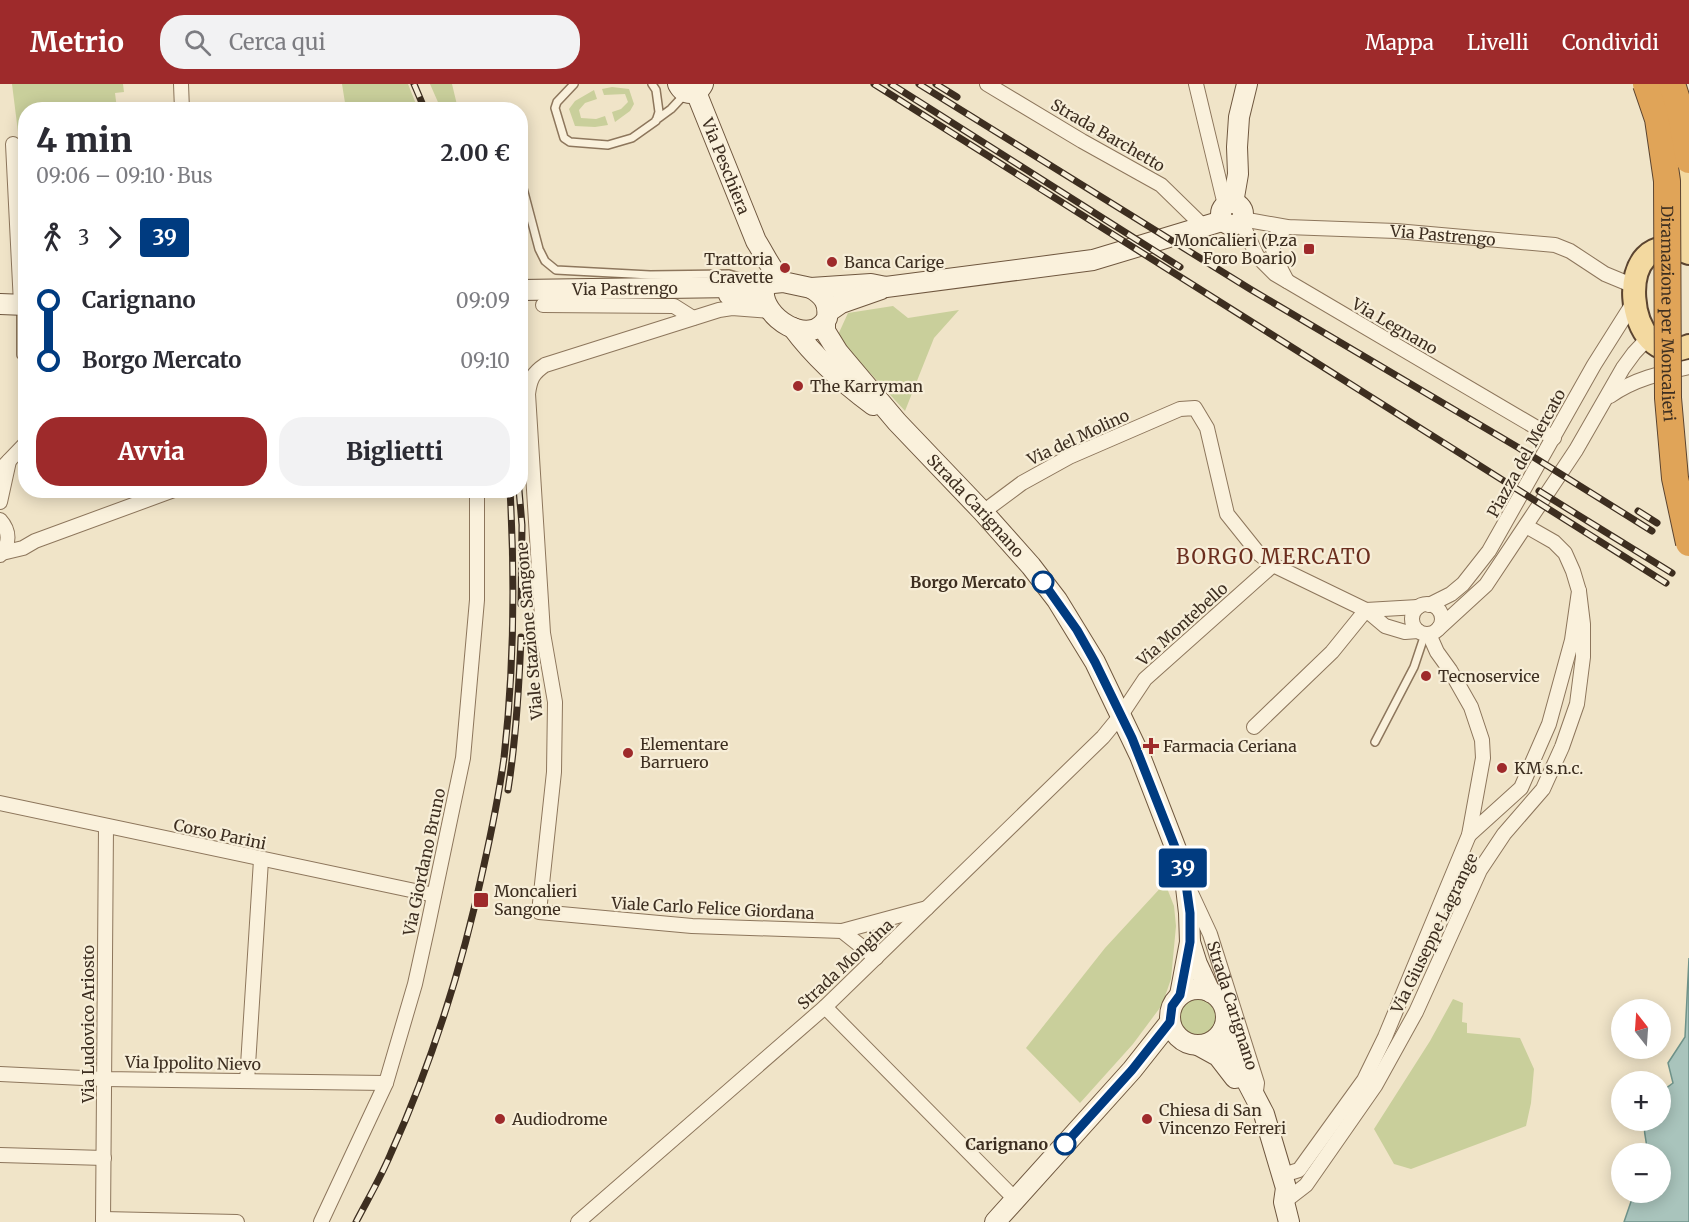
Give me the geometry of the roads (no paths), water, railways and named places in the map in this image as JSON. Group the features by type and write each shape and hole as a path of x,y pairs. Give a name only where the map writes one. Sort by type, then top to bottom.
{"highway":[{"name":"Diramazione per Moncalieri","path":"1646,84 1658,119 1667,181 1668,398 1675,478 1689,543"},
{"path":"1672,84 1680,109 1689,160"}],"main road":[{"path":"1233,214 1238,174 1239,117 1247,84"},
{"path":"1640,84 1652,120 1667,227 1666,249"},
{"path":"1662,84 1682,145 1689,248"},
{"name":"Via Peschiera","path":"691,88 756,240 766,255 770,267 770,295"},
{"name":"Via Pastrengo","path":"770,295 793,328 808,331 841,303 886,287 1093,260 1203,226 1233,214"},
{"path":"1689,253 1678,249 1666,249 1647,256 1640,264 1634,293 1641,326 1648,338 1662,348 1683,349 1689,346"},
{"name":"Via Pastrengo","path":"528,299 770,295 812,288 871,284 886,287"},
{"path":"812,288 826,300 826,317"},
{"name":"Via Pastrengo","path":"528,290 770,295"},
{"path":"0,304 18,304"},
{"name":"Strada Carignano","path":"826,317 825,332 838,352 897,422 1031,566 1056,598 1095,662 1122,715 1158,802 1187,884 1190,942 1180,995"},
{"name":"Strada Carignano","path":"793,328 813,354 850,388 897,422"},
{"name":"Strada Carignano","path":"1190,942 1210,992"},
{"path":"1132,1070 1190,1043 1214,1040 1223,1030 1226,1016 1220,999 1210,992 1197,989 1180,995 1172,1006 1170,1022 1172,1029 1190,1043"},
{"path":"995,1222 1132,1070 1170,1022"},
{"name":"Strada Carignano","path":"1223,1030 1230,1049 1264,1114 1283,1175 1286,1188 1284,1202 1289,1222"},
{"name":"Strada Carignano","path":"1190,1043 1218,1056 1239,1084 1256,1124 1274,1190 1284,1202"}],"street":[{"path":"181,84 182,102"},
{"name":"Strada Barchetto","path":"987,84 1161,185 1203,226"},
{"name":"Via Legnano","path":"1196,84 1233,214 1265,266 1287,282 1554,438"},
{"path":"12,144 18,224"},
{"name":"Via Pastrengo","path":"1233,214 1287,227 1396,231 1555,244 1570,251 1634,293"},
{"path":"1287,227 1276,236 1272,245 1275,258 1287,282"},
{"name":"Piazza del Mercato","path":"1366,610 1423,606 1451,594 1473,574 1503,529 1634,293"},
{"name":"Viale Stazione Sangone","path":"539,912 554,771 555,702 543,633 528,394 530,380 545,365 770,295"},
{"path":"543,305 674,306 693,318"},
{"path":"1428,632 1462,608 1486,585 1576,450 1634,353 1648,338"},
{"path":"1606,399 1624,386 1641,379 1689,367"},
{"name":"Via del Molino","path":"983,512 1022,483 1069,457 1180,408 1195,408"},
{"name":"Piazza del Mercato","path":"1195,408 1207,428 1227,514 1259,554 1273,565 1366,610 1385,626 1405,632 1428,632"},
{"path":"0,502 3,465 18,451"},
{"path":"1,554 23,548 35,541 152,498"},
{"name":"Via Giordano Bruno","path":"321,1222 386,1083 415,984 434,896 464,747 477,600 477,498"},
{"path":"0,520 5,526 8,537 6,547 1,554"},
{"path":"1503,529 1526,526"},
{"name":"Via Giuseppe Lagrange","path":"1284,1202 1306,1185 1375,1086 1416,1012 1480,870 1504,834 1543,789 1562,747 1577,704 1583,657 1583,624 1579,591 1565,554 1554,542 1526,526"},
{"path":"8,537 35,541"},
{"name":"Via Montebello","path":"1122,715 1145,679 1273,565"},
{"path":"1469,835 1521,788 1549,724 1572,640 1579,591"},
{"path":"1423,606 1437,608 1441,616 1428,632 1413,624 1412,619 1423,606"},
{"path":"1254,727 1332,652 1366,610"},
{"name":"Via Giuseppe Lagrange","path":"1283,1175 1299,1170 1364,1080 1385,1037 1469,835 1483,758 1482,740 1471,706 1437,652 1428,632"},
{"name":"Strada Mongina","path":"578,1222 825,1007 1103,737 1122,715"},
{"name":"Corso Parini","path":"0,804 434,896"},
{"name":"Via Ludovico Ariosto","path":"103,1220 106,826"},
{"path":"247,1081 261,860"},
{"name":"Strada Carignano","path":"1187,884 1210,934 1257,1083 1256,1096"},
{"name":"Viale Carlo Felice Giordana","path":"539,912 692,926 842,931 928,908"},
{"path":"842,931 876,958"},
{"path":"825,1007 1015,1199"},
{"name":"Via Ippolito Nievo","path":"0,1074 386,1083"},
{"path":"0,1155 104,1158"},
{"path":"103,1220 237,1222"}],"lane":[{"path":"574,84 556,102 555,108 562,139 570,142 608,145 632,138 671,109 691,88"},
{"path":"652,84 656,90 659,112 656,120"},
{"path":"528,206 545,261 556,270 650,275 729,274 770,295"},
{"path":"1375,742 1414,667 1428,632"}],"water":[{"path":"1689,958 1689,1222 1624,1222 1631,1203 1671,1203 1671,1143 1646,1143 1645,1131 1671,1131 1671,1084 1673,1083 1668,1063 1685,1037"}],"railway":[{"path":"414,84 422,102"},
{"path":"874,84 1666,583"},
{"path":"891,84 1180,267"},
{"path":"919,84 1250,289 1519,448 1652,531"},
{"path":"936,84 957,97"},
{"path":"1539,491 1672,573"},
{"path":"356,1222 387,1162 433,1047 467,939 490,838 504,758 512,658 513,557 510,498"},
{"path":"520,498 522,525 521,604"},
{"path":"1638,511 1657,523"},
{"path":"508,790 517,714 521,637"}],"place":[{"name":"Moncalieri (P.za Foro Boario)","path":"1309,249"},
{"name":"Banca Carige","path":"832,262"},
{"name":"Trattoria Cravette","path":"785,268"},
{"name":"The Karryman","path":"798,386"},
{"name":"Borgo Mercato","path":"1043,582"},
{"name":"Tecnoservice","path":"1426,676"},
{"name":"Farmacia Ceriana","path":"1151,746"},
{"name":"Elementare Barruero","path":"628,753"},
{"name":"KM s.n.c.","path":"1502,768"},
{"name":"Moncalieri Sangone","path":"481,900"},
{"name":"Audiodrome","path":"500,1119"},
{"name":"Chiesa di San Vincenzo Ferreri","path":"1147,1119"},
{"name":"Carignano","path":"1065,1144"}],"district":[{"name":"BORGO MERCATO","path":"1274,557"}]}
